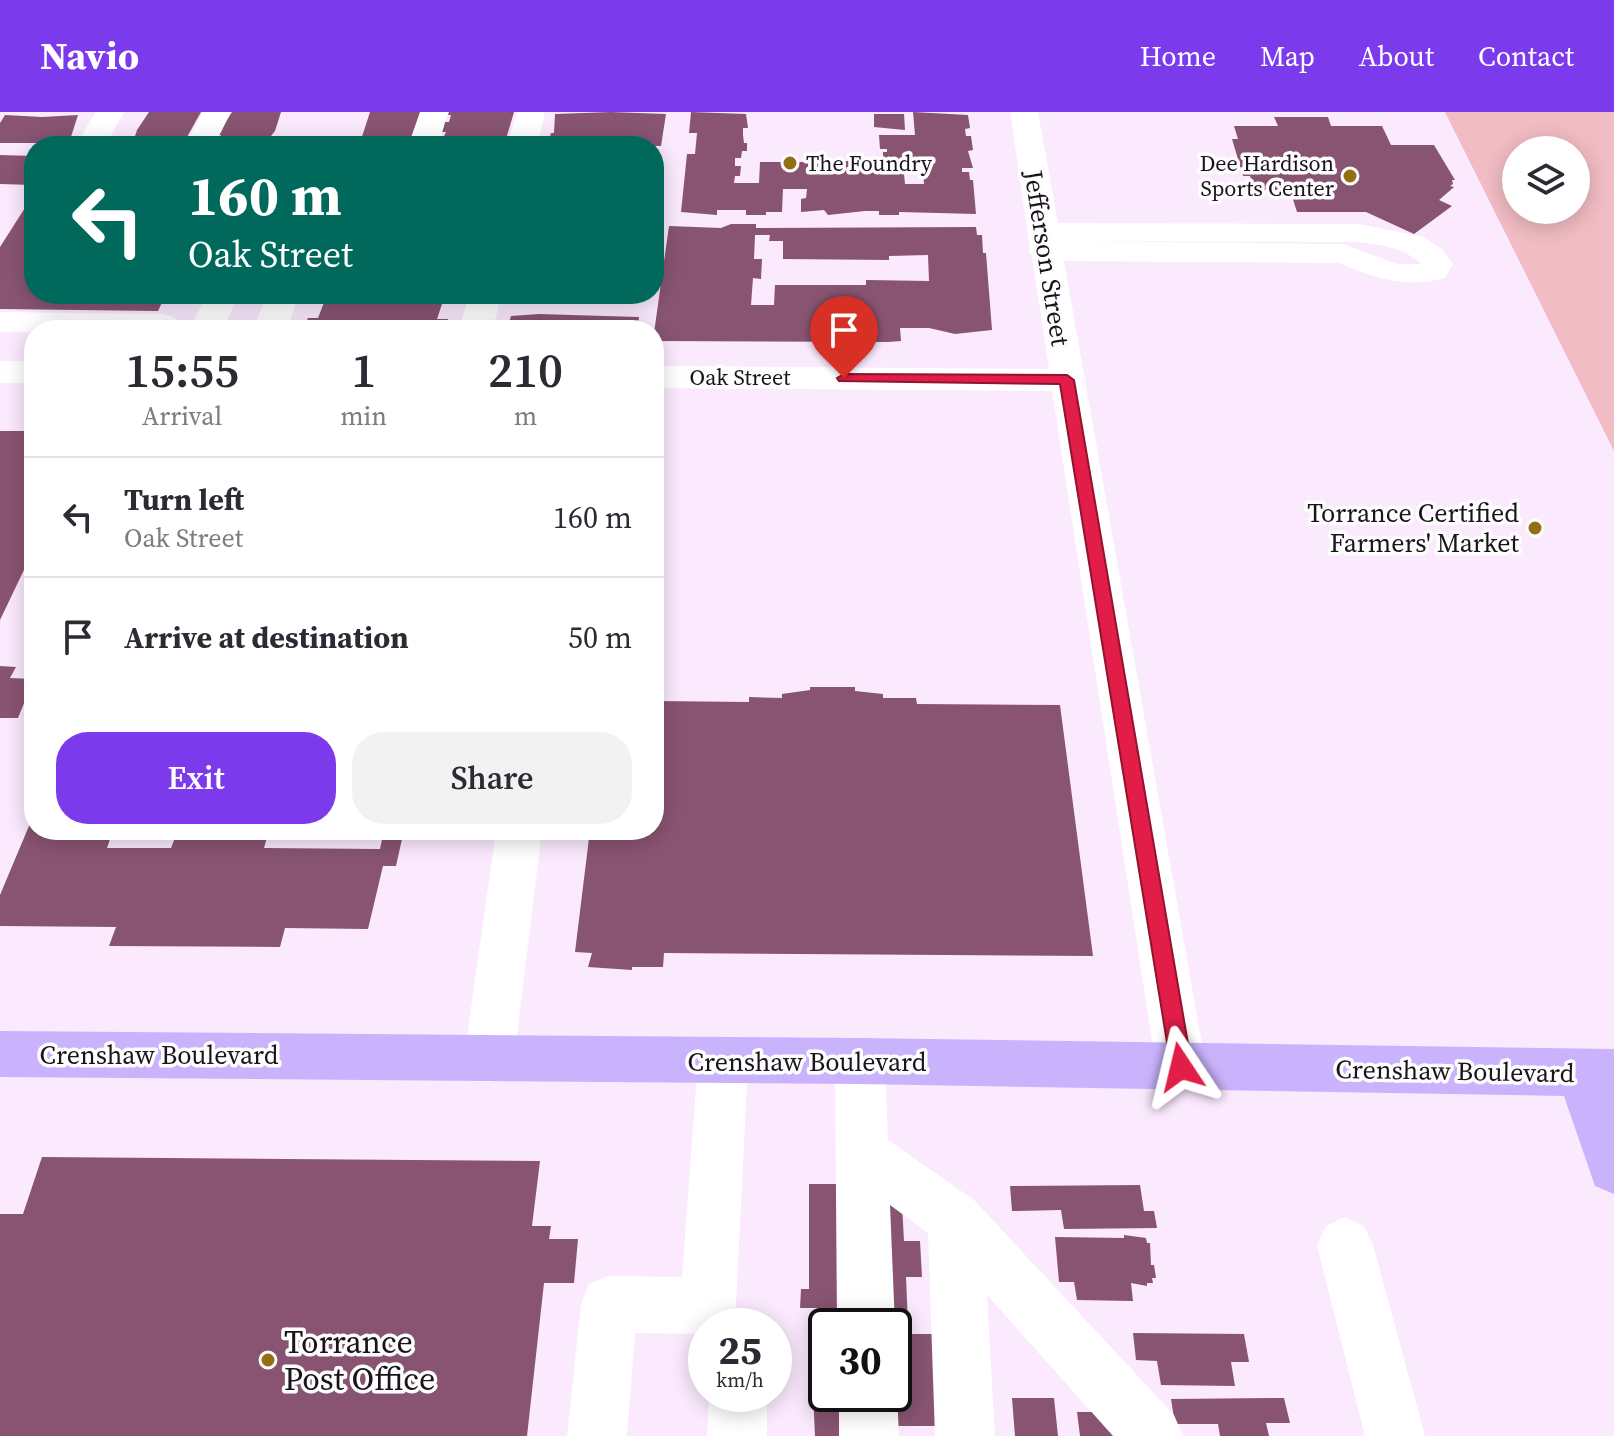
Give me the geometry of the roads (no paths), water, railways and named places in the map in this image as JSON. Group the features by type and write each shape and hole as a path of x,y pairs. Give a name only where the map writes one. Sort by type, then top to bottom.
{"main road":[{"name":"Crenshaw Boulevard","path":"0,1054 860,1061 1598,1073"},
{"path":"1598,1073 1614,1168"}],"street":[{"path":"96,136 110,112"},
{"path":"204,136 217,112"},
{"path":"426,136 434,112"},
{"path":"525,136 531,112"},
{"name":"Jefferson Street","path":"1024,112 1181,1067"},
{"path":"1359,233 1411,243 1433,256 1437,264 1434,271 1412,276 1388,271 1343,254 1043,242 1359,233"},
{"path":"0,322 24,323"},
{"path":"0,372 24,372"},
{"name":"Oak Street","path":"664,377 1067,380"},
{"path":"489,1059 518,840"},
{"path":"717,1308 723,1061"},
{"path":"860,1061 866,1308"},
{"path":"862,1153 955,1219 1153,1436"},
{"path":"955,1219 965,1436"},
{"path":"1345,1245 1395,1436"},
{"path":"597,1436 609,1304 688,1313"},
{"path":"737,1436 738,1412"},
{"path":"868,1412 869,1436"}],"place":[{"name":"The Foundry","path":"790,163"},
{"name":"Dee Hardison Sports Center","path":"1350,176"},
{"name":"Torrance Certified Farmers' Market","path":"1535,528"},
{"name":"Torrance Post Office","path":"268,1360"}]}
